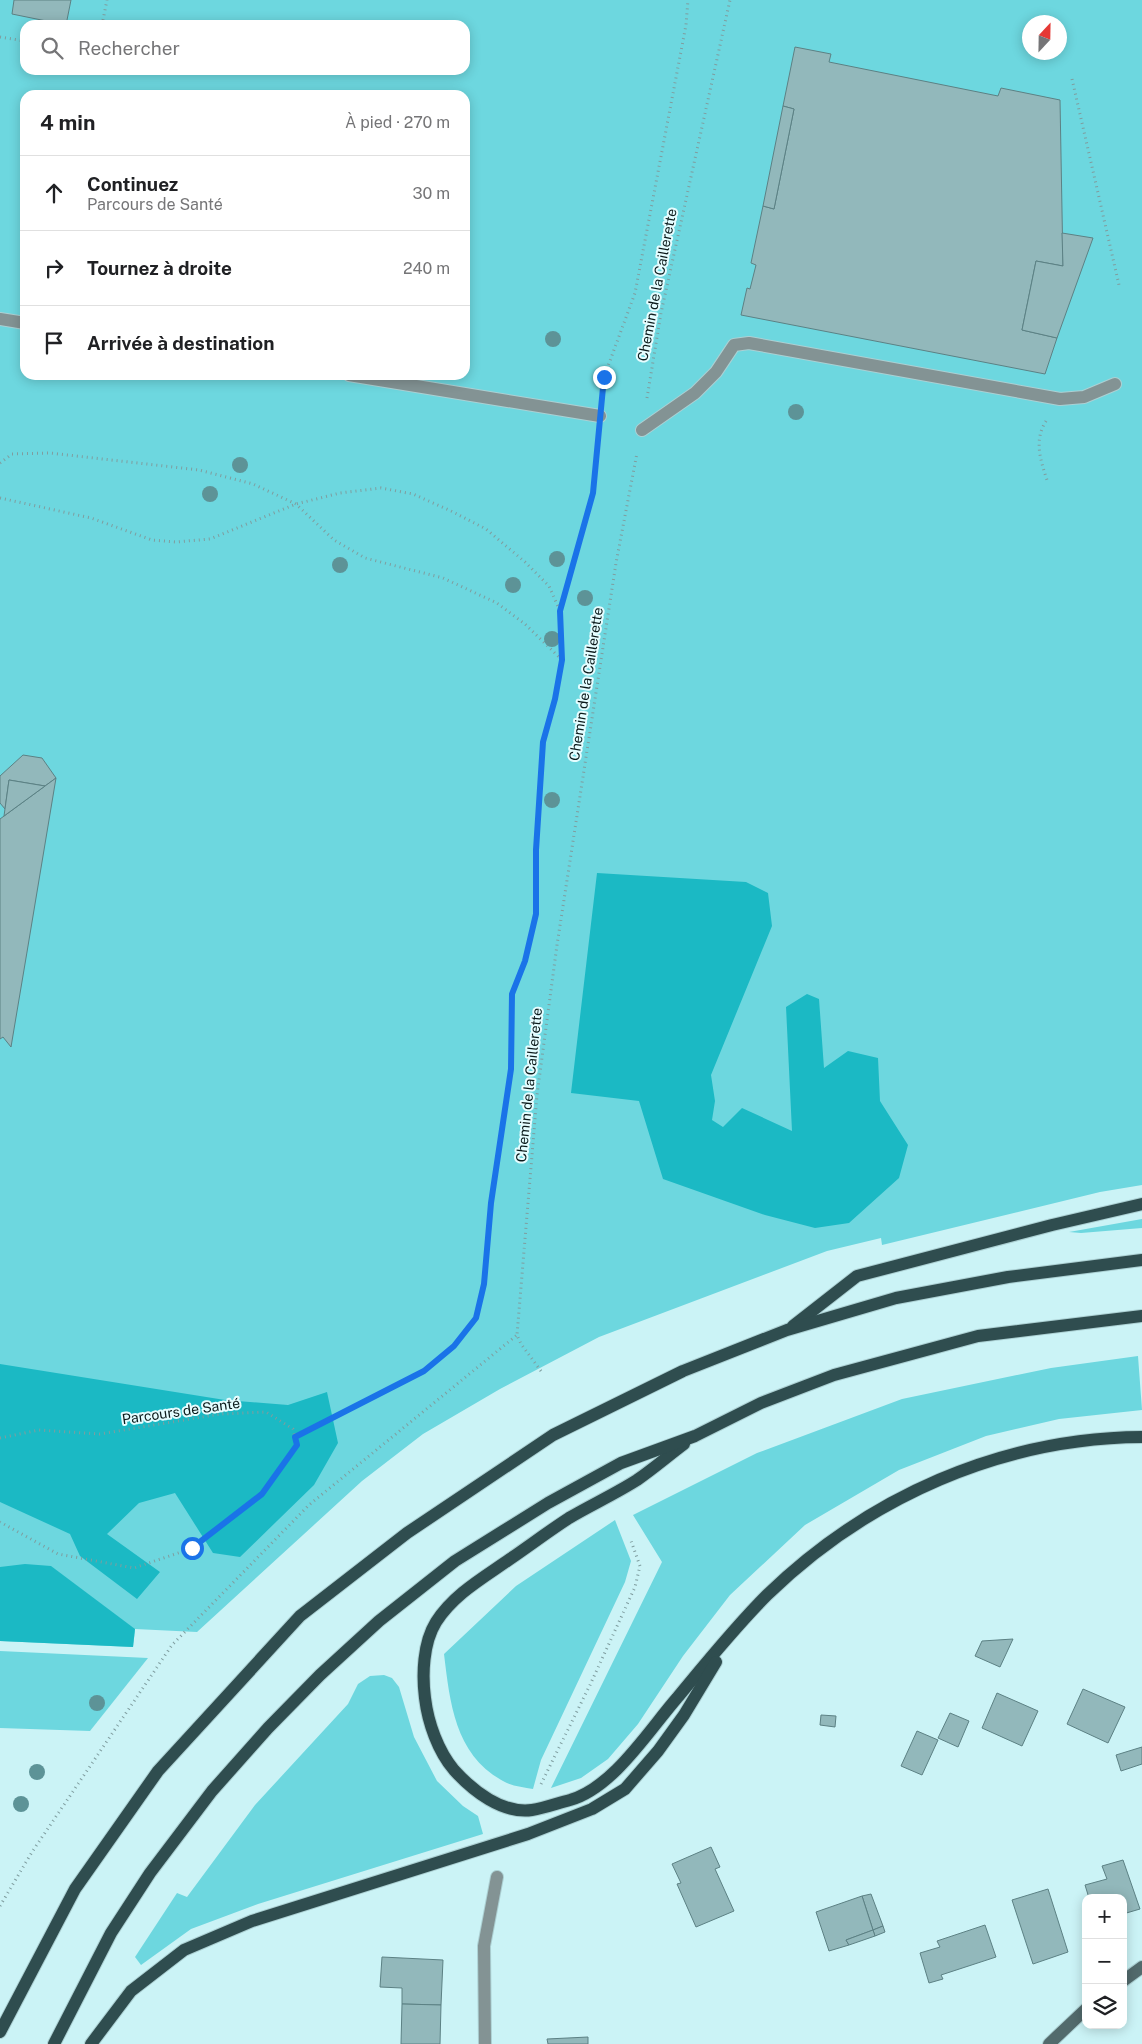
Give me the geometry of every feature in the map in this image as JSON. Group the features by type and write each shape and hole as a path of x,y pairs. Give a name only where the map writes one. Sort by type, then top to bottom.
{"main road":[{"path":"787,1330 857,1276 1052,1225 1142,1204"},
{"path":"0,2032 75,1890 158,1771 300,1616 407,1533 553,1435 683,1371 787,1330 896,1298 1008,1277 1142,1260"},
{"path":"54,2044 111,1933 150,1873 212,1791 268,1728 320,1675 379,1621 455,1561 548,1503 621,1463 695,1436 760,1404 834,1375 969,1339 1142,1316"},
{"path":"695,1436 636,1480 568,1519 457,1596 435,1624 428,1643 423,1685 427,1712 446,1761 466,1782 484,1796 504,1807 530,1810 579,1797 620,1768 734,1632 768,1595 864,1516 920,1486 985,1461 1055,1444 1142,1437"},
{"path":"90,2044 131,1992 184,1950 252,1921 528,1834 592,1809 625,1789 658,1751 684,1715 734,1632"}],"street":[{"path":"0,319 20,322"},
{"path":"642,430 695,393 716,372 734,345 749,343 1060,399 1084,397 1115,384"},
{"path":"380,380 600,416"},
{"path":"485,2044 484,1946 497,1877"},
{"path":"1127,1978 1142,1967"},
{"path":"1049,2044 1082,2013"}],"path":[{"path":"103,20 107,0"},
{"path":"0,1522 58,1554 134,1568 192,1548 262,1494 297,1445 295,1437 424,1371 454,1346 476,1318 484,1284 491,1203 511,1069 512,994 525,961 536,914 536,850 543,742 555,699 562,660 560,611 593,493 604,377 635,293 686,25 688,0"},
{"name":"Chemin de la Caillerette","path":"517,1335 537,1095 557,944 616,563 642,430 661,313 730,0"},
{"path":"0,37 20,40"},
{"path":"1072,79 1119,285"},
{"path":"1047,480 1039,456 1040,430 1060,399"},
{"path":"0,463 12,454 50,453 198,470 253,484 296,504 334,540 365,558 443,578 497,603 525,624 562,660"},
{"path":"0,498 91,518 152,540 176,542 210,539 296,504 340,492 381,488 412,494 486,529 525,562 549,586 560,611"},
{"path":"0,1906 42,1836 172,1645 309,1505 517,1335 521,1344 541,1371"},
{"name":"Parcours de Santé","path":"0,1438 39,1430 100,1434 220,1414 266,1412 293,1429 295,1437"},
{"path":"540,1785 590,1685 635,1587 640,1566 630,1538"}],"shaded area":[{"path":"0,0 1142,0 1142,1185 1100,1192 882,1245 881,1238 827,1251 599,1337 500,1389 423,1434 362,1481 197,1632 135,1629 133,1647 0,1641"},
{"path":"597,873 746,882 768,893 772,926 711,1075 715,1101 712,1120 723,1127 742,1108 792,1131 786,1007 807,994 819,999 824,1068 848,1051 878,1058 880,1101 908,1145 899,1178 849,1223 815,1228 765,1215 663,1179 639,1101 571,1093"},
{"path":"1142,1219 1142,1228 1081,1233 1069,1232"},
{"path":"1138,1356 1142,1410 1059,1419 986,1436 899,1470 805,1525 730,1595 683,1656 638,1724 608,1759 581,1778 551,1788 662,1562 633,1515 757,1453 902,1399 1051,1368"},
{"path":"0,1364 225,1400 288,1405 327,1392 338,1443 314,1485 240,1557 213,1553 175,1493 139,1503 107,1534 160,1572 137,1599 80,1556 70,1534 0,1502"},
{"path":"615,1520 631,1561 625,1582 541,1760 533,1789 506,1783 487,1770 474,1757 465,1742 453,1709 444,1654 516,1586"},
{"path":"25,1564 51,1566 135,1629 133,1647 0,1641 0,1567"},
{"path":"0,1651 148,1658 90,1731 0,1728"},
{"path":"384,1675 392,1678 399,1687 414,1737 437,1781 463,1806 478,1816 483,1834 258,1904 191,1929 141,1965 135,1957 177,1893 187,1897 255,1805 348,1704 358,1684 370,1676"}],"building":[{"path":"14,0 71,0 67,20 41,20 12,14"},
{"path":"795,47 831,54 829,62 998,96 1001,88 1060,100 1063,266 1036,261 1022,330 1057,338 1045,374 741,315 747,288 750,289 756,265 751,263 763,206 774,209 794,109 783,106"},
{"path":"783,106 794,109 774,209 763,206"},
{"path":"1062,233 1093,238 1057,338 1022,330 1036,261 1063,266"},
{"path":"23,755 42,758 56,778 45,786 9,780 5,809 0,803 0,776"},
{"path":"56,778 11,1047 3,1037 0,1039 0,819"},
{"path":"9,780 45,786 4,816"},
{"path":"1013,1639 1000,1667 975,1656 982,1641"},
{"path":"1083,1689 1125,1707 1108,1743 1067,1724"},
{"path":"997,1693 1038,1711 1022,1746 982,1728"},
{"path":"950,1713 969,1721 958,1747 938,1738"},
{"path":"821,1715 836,1716 835,1727 820,1725"},
{"path":"917,1731 938,1740 922,1775 901,1766"},
{"path":"1142,1747 1142,1764 1121,1771 1116,1755"},
{"path":"711,1847 720,1867 715,1869 734,1911 696,1927 677,1884 681,1883 672,1864"},
{"path":"1123,1860 1140,1909 1127,1913 1127,1894 1088,1894 1085,1885 1107,1879 1102,1866"},
{"path":"1048,1889 1068,1952 1033,1964 1012,1900"},
{"path":"871,1894 883,1926 873,1930 862,1896"},
{"path":"862,1896 873,1930 846,1940 849,1945 829,1951 816,1912"},
{"path":"985,1925 996,1957 941,1975 943,1979 929,1983 920,1953 940,1947 937,1941"},
{"path":"883,1926 885,1932 875,1936 873,1930"},
{"path":"873,1930 875,1936 849,1945 846,1940"},
{"path":"382,1957 443,1960 441,2005 402,2004 402,1988 380,1987"},
{"path":"402,2004 441,2005 440,2044 401,2044"},
{"path":"588,2037 588,2044 548,2044 547,2039"}],"route":[{"path":"192,1548 262,1494 297,1445 295,1437 424,1371 454,1346 476,1318 484,1284 491,1203 511,1069 512,994 525,961 536,914 536,850 543,742 555,699 562,660 560,611 593,493 604,377"}]}
